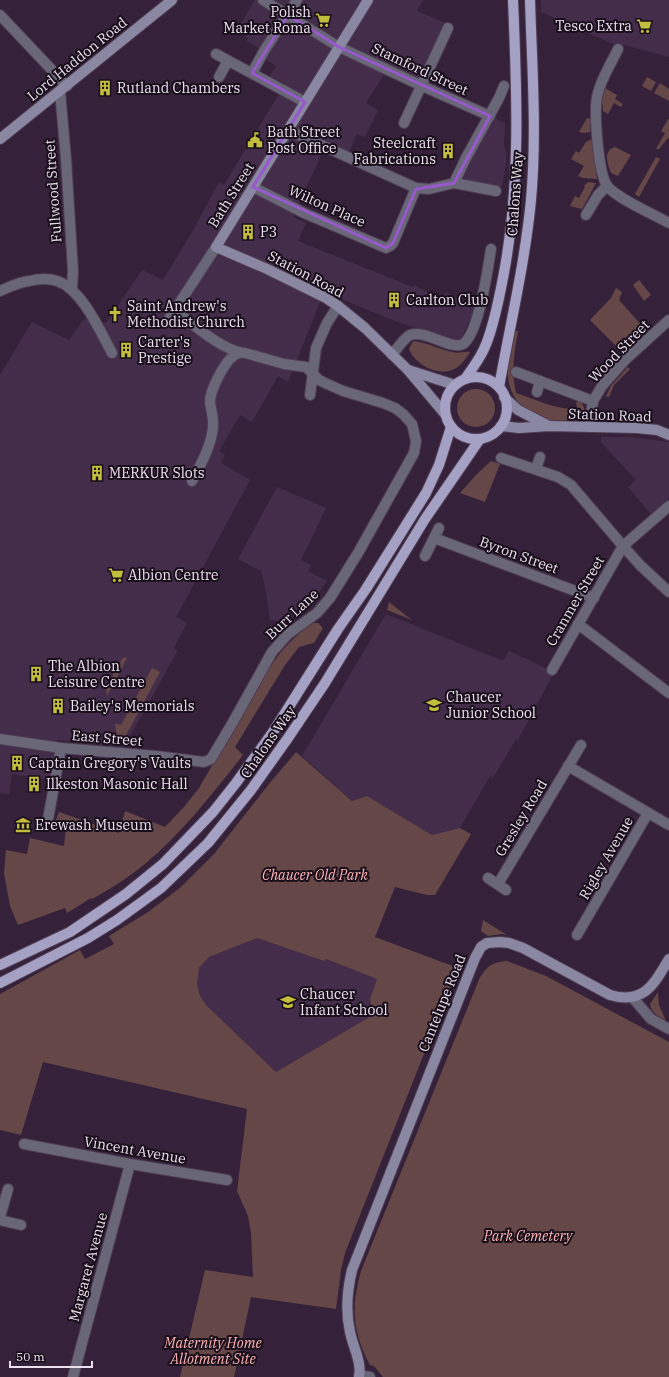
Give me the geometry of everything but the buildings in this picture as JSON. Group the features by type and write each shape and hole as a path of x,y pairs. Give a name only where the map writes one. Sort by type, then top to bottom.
{"main road":[{"name":"Chalons Way","path":"465,379 475,365 487,341 509,246 514,196 516,149 517,87 513,0"},
{"name":"Chalons Way","path":"499,387 523,264 531,199 533,153 530,0"},
{"path":"474,377 483,378 499,387 507,407 501,426 492,434 480,439 464,437 451,427 445,414 445,406 446,398 455,385 465,379 474,377"},
{"name":"Chalons Way","path":"0,965 70,932 126,894 163,864 213,812 273,732 338,629 366,589 426,493 439,465 451,427"},
{"name":"Chalons Way","path":"0,983 88,938 117,920 161,888 208,843 251,790 288,738 349,644 425,519 480,439"}],"street":[{"name":"Lord Haddon Road","path":"0,139 172,0"},
{"name":"Stamford Street","path":"263,0 339,47 490,116"},
{"path":"252,73 264,51 298,0"},
{"name":"Bath Street","path":"167,322 216,247 368,0"},
{"path":"0,15 63,88"},
{"path":"404,124 448,28"},
{"path":"618,49 596,98 596,124 600,165 607,186 624,198 669,222"},
{"path":"216,54 305,102"},
{"path":"219,77 228,61"},
{"path":"454,183 490,116 504,86"},
{"name":"Fullwood Street","path":"63,88 73,271 72,289"},
{"path":"288,130 416,188 429,189 454,183 496,191"},
{"path":"586,215 598,195 607,186"},
{"name":"Wilton Place","path":"253,187 334,226 386,248 393,243 416,188"},
{"name":"Station Road","path":"216,247 267,269 326,298 338,306 365,328 408,370 445,414"},
{"path":"392,355 409,336 418,333 451,344 460,345 464,343 468,338 484,296 491,249"},
{"path":"0,291 28,281 56,280 72,289 81,299 112,353"},
{"path":"310,395 314,355 320,338 338,306"},
{"path":"175,310 214,340 239,353 284,364 306,367 312,372"},
{"name":"Wood Street","path":"589,427 593,401 596,394 614,372 669,320"},
{"path":"192,481 204,460 214,426 210,400 213,389 231,358 239,353"},
{"name":"Station Road","path":"408,370 455,385"},
{"name":"Burr Lane","path":"212,758 272,652 288,634 317,613 330,598 358,553 414,453 416,442 412,424 403,414 383,403 343,391 325,383 319,380 312,372"},
{"name":"Station Road","path":"516,372 593,401"},
{"path":"536,392 540,381"},
{"name":"Station Road","path":"504,397 518,410 549,426"},
{"name":"Station Road","path":"501,426 519,428 549,426 637,428 657,430 669,435"},
{"path":"536,469 540,457"},
{"path":"500,458 558,477 571,485 640,565 669,592"},
{"name":"Cranmer Street","path":"552,670 623,546 669,506"},
{"path":"424,556 439,528"},
{"name":"Byron Street","path":"434,538 594,598"},
{"path":"578,624 669,693"},
{"name":"East Street","path":"0,739 61,748 156,756 204,762 212,758"},
{"name":"Gresley Road","path":"488,878 502,887 581,745"},
{"path":"48,819 61,748"},
{"path":"568,766 669,825"},
{"name":"Rigley Avenue","path":"577,935 648,812"},
{"name":"Rigley Avenue","path":"588,917 597,923"},
{"name":"Cantelupe Road","path":"359,1376 359,1363 346,1315 346,1301 352,1270 475,958 481,947 487,943 500,942 523,948 610,995 622,998 632,997"},
{"path":"669,959 654,984 644,992 632,997 652,1019 669,1029"},
{"name":"Vincent Avenue","path":"24,1144 38,1152 130,1164 227,1180"},
{"name":"Margaret Avenue","path":"73,1377 130,1164"},
{"path":"8,1189 0,1218 21,1225"},
{"path":"359,1376 370,1377"}],"highlighted area":[{"path":"288,15 339,47 490,116 454,183 416,189 393,243 386,248 253,187 305,102 252,73"}],"shaded area":[{"path":"255,0 423,0 417,11 453,26 442,51 420,79 390,65 366,103 378,110 365,137 357,134 348,154 326,144 293,217 306,223 298,241 413,287 414,285 442,300 446,292 475,308 462,337 459,341 456,341 395,321 324,292 288,382 278,376 252,422 240,415 219,451 225,455 221,463 250,480 176,617 187,623 174,648 178,650 124,747 57,740 50,780 12,774 9,794 0,793 0,375 32,322 69,340 84,319 106,323 142,270 163,280 192,232 219,182 224,185 285,84 270,76 276,66 260,56 263,51 247,41 248,38 236,31"},
{"name":"Tesco Extra","path":"541,0 669,0 669,57 624,45 613,44 541,12"},
{"path":"495,119 505,123 504,146 506,153 506,165 502,186 493,186 462,180 482,140"},
{"path":"601,437 630,437 669,442 669,498 651,514 628,487 636,480 601,442"},
{"path":"277,487 326,508 301,560 311,565 308,571 327,581 312,602 295,616 283,622 270,620 266,591 261,571 238,559"},
{"name":"Chaucer Junior School","path":"386,614 503,661 509,651 554,672 518,740 516,739 493,778 490,776 460,828 432,835 367,796 352,801 302,756"},
{"name":"Chaucer Infant School","path":"257,938 324,961 326,959 377,979 370,999 373,1015 276,1072 207,1006 200,996 197,984 199,968 209,957"}],"green space":[{"path":"647,77 656,82 651,91 642,86"},
{"path":"660,83 669,89 669,101 654,93"},
{"path":"605,88 617,95 615,99 623,104 621,107 614,103 608,114 603,111 602,100"},
{"path":"587,118 591,119 590,132 579,132"},
{"path":"669,118 669,139 668,138 659,149 656,149 665,133 661,131"},
{"path":"592,139 597,179 578,176 584,166 571,159 576,151 579,153 586,142"},
{"path":"615,147 631,155 618,176 611,173 607,161 607,154"},
{"path":"656,157 660,159 639,197 635,194"},
{"path":"588,182 596,183 582,209 570,206 575,196 579,198 585,187 584,186"},
{"path":"639,280 651,295 644,301 633,285"},
{"path":"616,288 622,292 619,300 644,328 643,332 622,352 590,320 611,298"},
{"path":"515,331 518,331 513,369 516,393 553,406 568,409 576,409 576,402 579,401 585,410 582,417 579,419 557,421 548,420 530,413 519,404 509,385 508,377 509,360"},
{"path":"414,341 457,353 470,352 455,369 446,371 433,370 421,364 412,354 409,349"},
{"path":"628,367 630,369 614,385 609,397 606,396 611,386"},
{"path":"472,389 480,389 490,394 494,401 494,415 490,422 480,427 472,427 462,422 460,419 457,412 457,404 462,394 465,392"},
{"path":"491,461 500,464 485,502 460,493 477,474"},
{"path":"389,602 412,620 387,610"},
{"path":"313,623 318,623 323,628 314,643 299,647 285,665 235,747 243,755 197,812 172,839 159,852 132,874 106,891 92,899 91,898 67,913 65,908 18,925 10,906 4,873 6,850 27,854 30,838 64,846 66,827 55,822 59,812 119,833 125,811 165,827 199,788 275,659 292,640"},
{"path":"125,657 127,658 107,696 106,688 122,659"},
{"path":"152,668 160,672 123,741 119,741 117,738 115,724 121,725"},
{"name":"Chaucer Old Park","path":"296,752 352,801 367,796 432,835 460,828 471,834 435,895 427,895 395,887 375,937 458,968 345,1253 341,1270 336,1309 251,1297 234,1377 180,1377 205,1270 253,1277 251,1233 248,1216 237,1191 247,1109 43,1062 21,1135 0,1130 0,994 80,950 85,959 114,944 109,936 148,912 181,887 214,854","holes":["257,938 324,961 326,959 377,979 370,999 373,1015 276,1072 207,1006 200,996 197,984 199,968 209,957"]},
{"path":"483,920 507,935 502,934 488,936 481,931"},
{"name":"Park Cemetery","path":"507,961 546,976 669,1042 669,1377 383,1377 374,1366 370,1365 364,1353 355,1319 356,1296 361,1271 480,977 491,965"},
{"path":"658,992 659,1005 666,1021 655,1014 650,1004"}],"place":[{"name":"Polish Market Roma","path":"323,20"},
{"name":"Tesco Extra","path":"644,26"},
{"name":"Rutland Chambers","path":"105,88"},
{"name":"Bath Street Post Office","path":"255,140"},
{"name":"Steelcraft Fabrications","path":"448,151"},
{"name":"P3","path":"248,232"},
{"name":"Carlton Club","path":"394,300"},
{"name":"Saint Andrew's Methodist Church","path":"115,314"},
{"name":"Carter's Prestige","path":"126,350"},
{"name":"MERKUR Slots","path":"97,473"},
{"name":"Albion Centre","path":"116,575"},
{"name":"The Albion Leisure Centre","path":"36,674"},
{"name":"Chaucer Junior School","path":"434,705"},
{"name":"Bailey's Memorials","path":"58,706"},
{"name":"Captain Gregory's Vaults","path":"17,763"},
{"name":"Ilkeston Masonic Hall","path":"34,784"},
{"name":"Erewash Museum","path":"23,825"},
{"name":"Chaucer Infant School","path":"288,1002"}],"park label":[{"name":"Maternity Home Allotment Site","path":"213,1352"}]}
